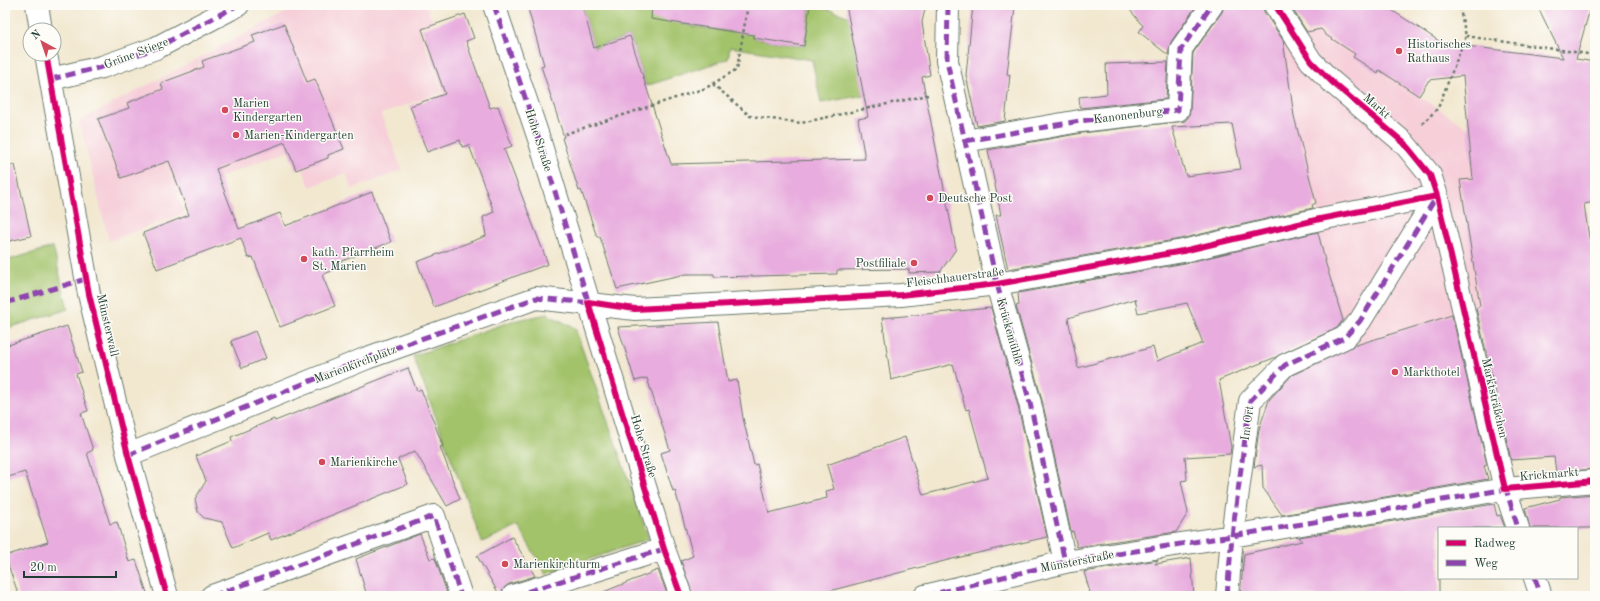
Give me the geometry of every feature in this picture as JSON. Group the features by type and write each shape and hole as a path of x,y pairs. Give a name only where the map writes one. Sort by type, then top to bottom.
{"street":[{"path":"37,5 40,22"},
{"name":"Grüne Stiege","path":"51,79 102,67 156,48 238,5"},
{"name":"Hohe Straße","path":"494,5 540,142 664,549 681,596"},
{"name":"Krückemühle","path":"948,5 947,62 997,284 1030,403 1065,562"},
{"name":"Kanonenburg","path":"965,141 1080,121 1178,110 1182,49 1212,5"},
{"name":"Markt","path":"1275,5 1311,61 1332,82 1404,143 1430,176 1437,196 1464,312"},
{"name":"Münsterwall","path":"48,62 89,294 128,455 167,596"},
{"name":"Fleischhauerstraße","path":"588,302 642,308 901,295 997,284 1183,251 1320,219 1437,196"},
{"name":"Im Ort","path":"1227,596 1232,536 1250,401 1285,365 1344,338 1360,321 1437,196"},
{"name":"Marienkirchplatz","path":"128,455 367,358 536,298 588,302"},
{"name":"Marktsträßchen","path":"1464,312 1505,489 1518,527"},
{"name":"Krickmarkt","path":"1232,536 1505,489 1595,481"},
{"path":"212,596 434,516 461,596"},
{"name":"Münsterstraße","path":"925,596 1065,562 1232,536"},
{"path":"515,596 664,549"},
{"path":"1535,579 1541,596"}],"path":[{"path":"540,142 706,88 737,69 748,5"},
{"path":"1404,143 1438,108 1466,36 1459,5"},
{"path":"1466,36 1595,54"},
{"path":"1588,54 1595,51"},
{"path":"712,84 750,116 801,123 954,89"}],"shaded area":[{"name":"Marien-Kindergarten","path":"300,5 426,5 433,22 419,28 442,92 381,114 402,170 352,189 346,173 310,187 294,148 177,194 185,213 109,241 79,121"},
{"path":"1319,31 1355,54 1353,57 1377,73 1379,70 1468,128 1473,179 1460,181 1482,310 1464,311 1341,350 1344,338 1342,316 1325,261 1318,231 1320,219 1301,152 1280,41"}],"green space":[{"path":"582,5 683,5 680,24 731,32 759,5 754,38 804,46 810,5 816,5 867,23 864,95 821,103 812,60 730,47 728,59 646,86 630,36 594,48"},
{"path":"53,247 68,309 5,329 5,261"},
{"path":"547,314 575,328 649,539 546,574 518,526 482,542 413,356 512,321"}],"building":[{"path":"527,5 582,5 594,48 630,36 671,164 865,159 858,119 868,117 846,5 926,5 922,22 930,75 922,77 956,249 940,272 909,273 909,269 837,270 837,274 714,277 714,274 686,274 617,289 600,237 597,237 581,190 579,191 562,138 564,137 541,66 544,65"},
{"path":"652,5 810,5 804,46 754,38 754,35 651,19"},
{"path":"973,5 1015,7 1007,74 1010,75 1005,121 977,126 966,75"},
{"path":"1126,5 1197,5 1171,42 1168,55 1139,32 1143,26"},
{"path":"1224,5 1263,5 1264,12 1283,40 1294,116 1316,203 1312,205 1313,208 1180,239 1008,269 996,215 1001,215 988,150 1082,133 1185,121 1189,116 1190,111 1193,53 1222,12","holes":["1232,124 1241,169 1186,176 1172,127"]},
{"path":"1290,5 1384,5 1442,43 1563,58 1537,5 1591,5 1576,59 1595,62 1595,202 1584,204 1591,251 1595,259 1595,469 1556,472 1554,457 1511,460 1476,308 1480,306 1460,180 1473,179 1463,76 1429,80 1419,96 1379,70 1378,73 1353,57 1355,54 1326,35 1321,29 1307,32"},
{"path":"465,14 474,38 466,41 490,108 498,106 512,146 504,149 548,264 434,307 417,262 486,236 483,217 494,212 469,145 462,147 460,140 427,152 410,106 445,94 422,29"},
{"path":"284,24 307,82 315,79 344,149 328,155 328,158 296,170 285,142 216,169 239,229 280,213 285,226 372,192 391,242 337,263 339,268 322,275 335,306 280,327 253,257 248,258 241,238 157,269 143,233 189,215 169,161 121,178 98,119 129,108 127,103 163,89 161,83 204,67 202,61 255,42 252,35"},
{"path":"1168,62 1166,99 1080,108 1079,97 1107,94 1106,64"},
{"path":"15,165 31,236 5,242 5,166"},
{"path":"1318,232 1343,320 1337,328 1276,357 1219,380 1231,447 1230,454 1185,457 1187,480 1181,481 1188,513 1176,532 1077,547 1073,531 1071,532 1042,400 1016,306 1019,305 1018,293 1185,263","holes":["1135,299 1138,313 1187,303 1203,343 1157,361 1153,347 1078,368 1068,318"]},
{"path":"991,308 1018,406 1047,537 948,560 810,596 693,596 681,561 693,556 675,490 673,491 661,453 670,450 647,378 635,381 618,327 718,322 728,382 737,380 743,418 754,465 757,464 769,513 827,498 826,491 834,489 827,465 905,437 923,495 988,478 969,409 966,410 953,364 891,380 882,318"},
{"path":"1452,315 1487,465 1484,466 1488,479 1282,515 1263,488 1262,465 1254,467 1259,429 1269,400 1292,375 1353,346"},
{"path":"67,326 82,372 76,374 88,411 81,413 93,450 87,453 110,524 117,522 129,562 136,560 148,596 19,596 5,556 48,542 25,472 5,478 5,346"},
{"path":"255,331 266,358 242,368 231,341"},
{"name":"Marienkirche","path":"408,368 417,391 421,389 443,446 440,447 460,499 447,506 415,451 398,459 408,484 271,540 268,533 233,548 222,522 204,518 198,512 195,499 206,481 196,456 232,441 231,437 274,419 275,421"},
{"path":"1595,494 1595,528 1530,527 1525,508 1560,499 1560,497"},
{"path":"1494,504 1497,516 1500,515 1505,527 1438,527 1439,596 1240,596 1244,554 1302,541 1299,537"},
{"path":"420,534 430,559 435,558 448,596 367,596 356,559"},
{"name":"Marienkirchturm","path":"512,537 535,576 509,584 504,588 500,596 477,556"},
{"path":"1191,558 1194,596 1091,596 1084,572 1158,560 1155,564"},
{"path":"658,570 668,596 596,596 596,595"}],"marked path":[{"path":"51,79 102,67 156,48 238,5"},
{"path":"494,5 540,142 589,304"},
{"path":"948,5 947,61 997,284 1030,403 1065,562"},
{"path":"965,141 1080,121 1178,110 1181,49 1212,5"},
{"path":"1227,596 1232,536 1250,401 1285,365 1344,338 1360,321 1437,196"},
{"path":"5,303 86,279"},
{"path":"128,455 367,358 536,298 592,303"},
{"path":"1505,486 1518,527"},
{"path":"925,596 1065,562 1232,536 1507,489"},
{"path":"212,596 434,516 461,596"},
{"path":"513,596 664,549"},
{"path":"1535,579 1541,596"}],"cycle path":[{"path":"1275,5 1311,61 1332,82 1404,143 1430,175 1437,196 1505,489 1595,481"},
{"path":"47,62 89,294 128,455 167,596"},
{"path":"681,596 664,549 588,302 635,309 901,295 997,284 1183,251 1320,219 1437,196"}],"place":[{"name":"Historisches Rathaus","path":"1399,51"},
{"name":"Marien Kindergarten","path":"225,110"},
{"name":"Marien-Kindergarten","path":"236,135"},
{"name":"Deutsche Post","path":"930,198"},
{"name":"kath. Pfarrheim St. Marien","path":"304,259"},
{"name":"Postfiliale","path":"914,263"},
{"name":"Markthotel","path":"1395,372"},
{"name":"Marienkirche","path":"322,462"},
{"name":"Marienkirchturm","path":"505,564"}]}
